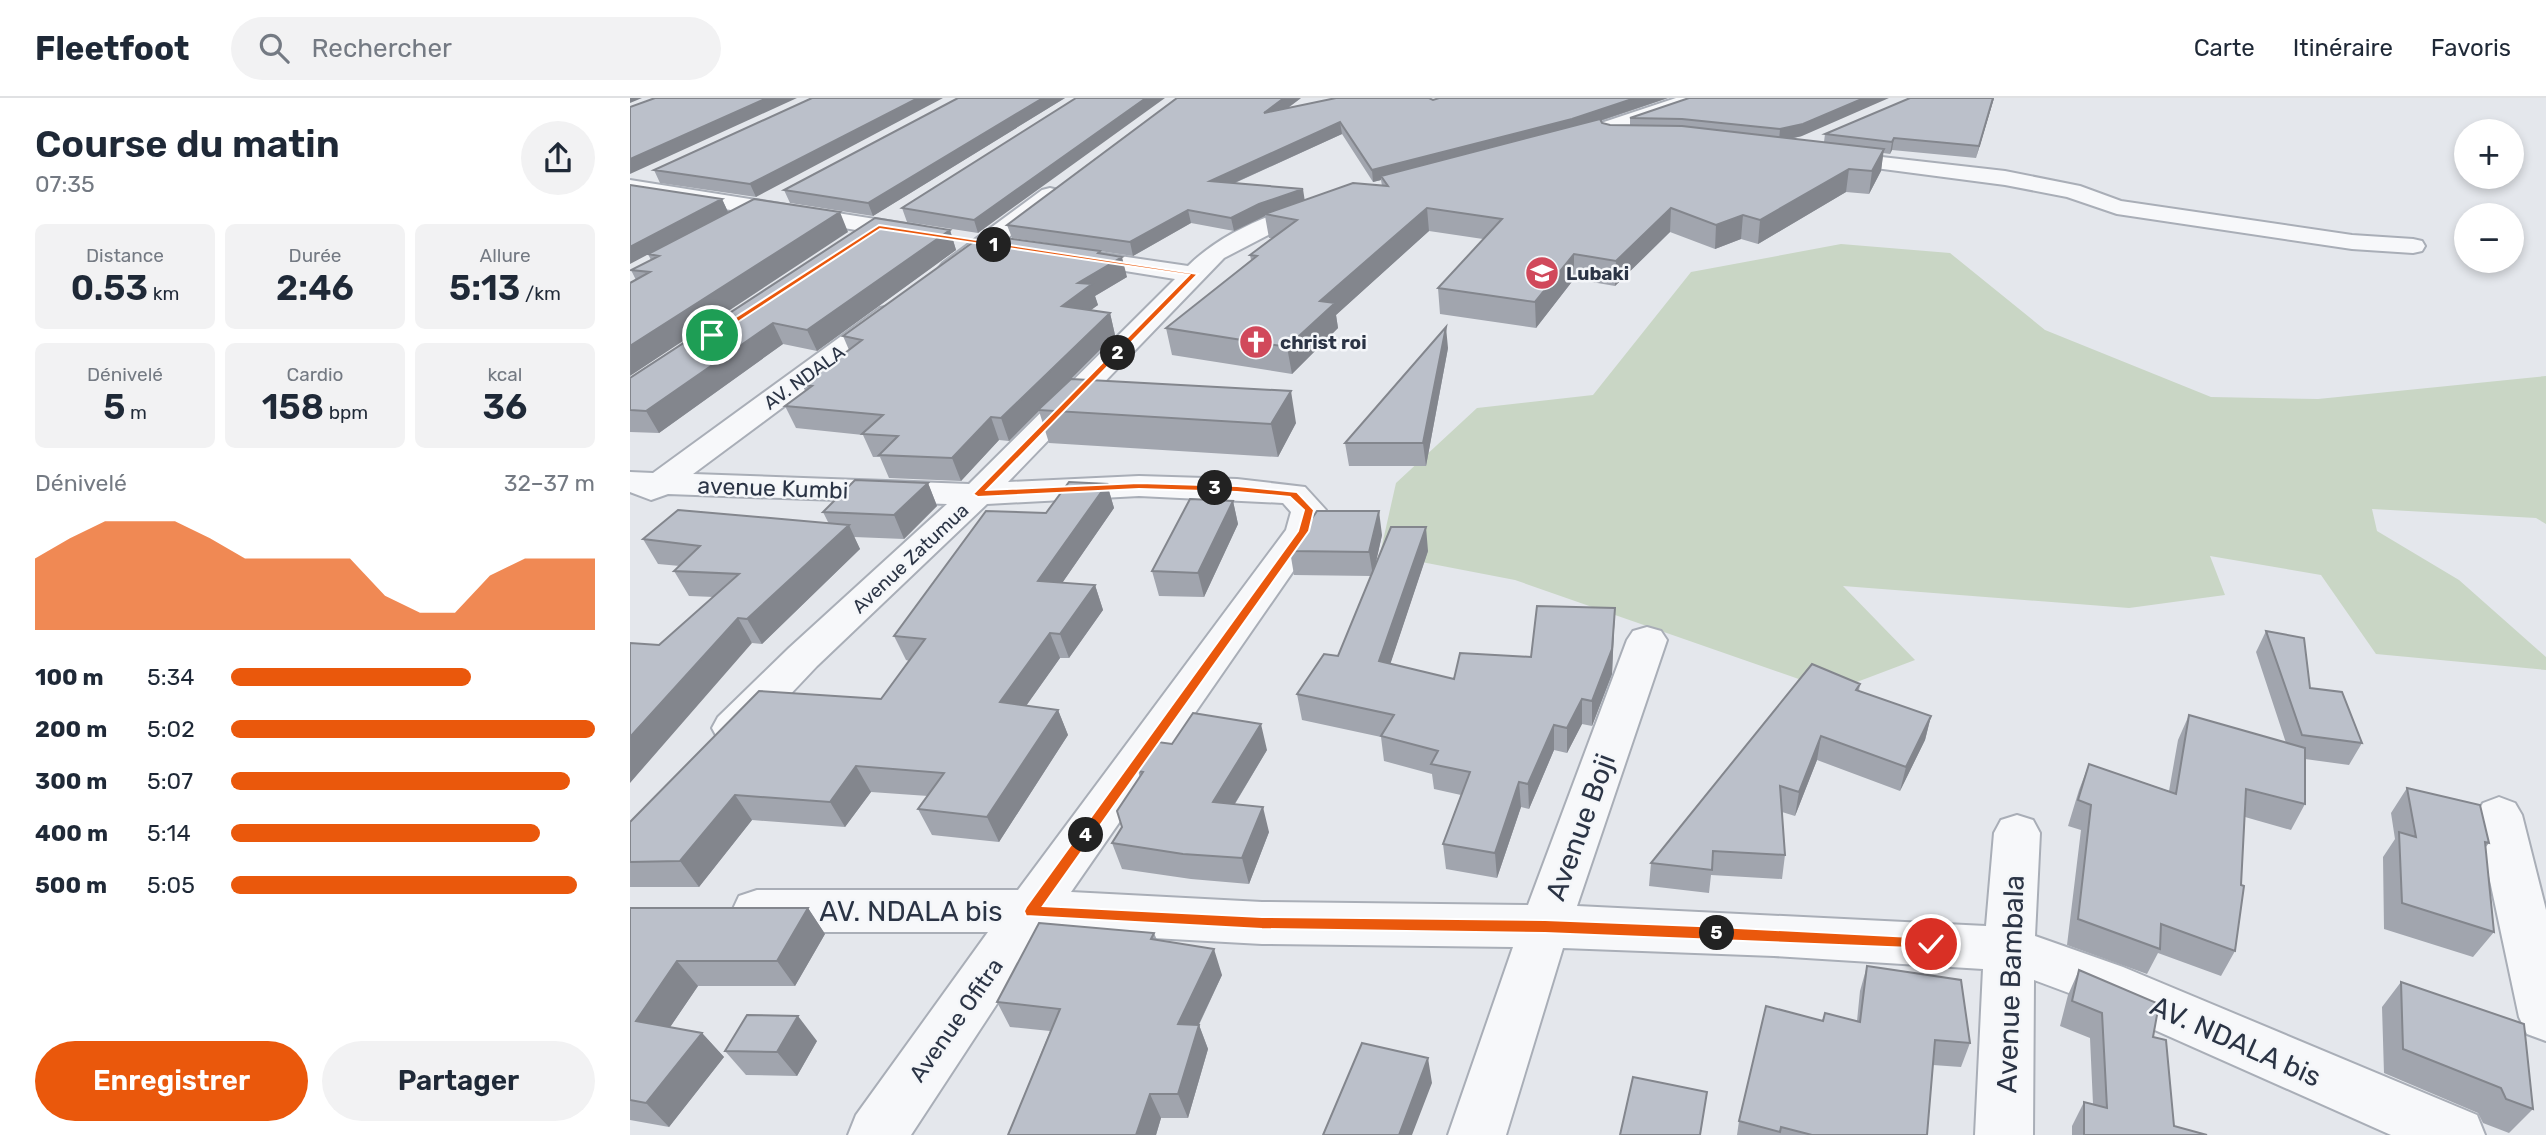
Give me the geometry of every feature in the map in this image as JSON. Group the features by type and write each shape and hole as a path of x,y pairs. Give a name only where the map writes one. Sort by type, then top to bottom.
{"street":[{"path":"1530,151 1695,98"},
{"path":"1580,137 1638,138"},
{"path":"1807,154 1993,176 2072,191 2117,207 2352,243 2413,246"},
{"path":"630,186 655,174"},
{"path":"928,286 998,246 1072,179"},
{"path":"630,186 998,246"},
{"path":"725,227 797,189"},
{"name":"Avenue Zatumua","path":"717,744 803,657 978,494 1216,253 1270,225 1341,200"},
{"path":"851,244 911,207"},
{"path":"1050,253 1194,274"},
{"name":"AV. NDALA","path":"630,505 644,483 906,302"},
{"name":"avenue Kumbi","path":"644,483 978,494 1139,486 1293,494"},
{"name":"Avenue Ofitra","path":"877,1135 1031,911 1303,531 1309,510 1293,494"},
{"name":"Avenue Boji","path":"1477,1135 1545,926 1647,640"},
{"path":"2499,815 2546,1017"},
{"name":"Avenue Bambala","path":"2004,1135 2009,949 2017,833"},
{"name":"AV. NDALA bis","path":"713,911 1031,911 1262,923 1545,926 1774,935 2009,949 2104,983 2456,1135"}],"green space":[{"path":"1841,244 1950,253 2045,330 2211,397 2318,399 2546,376 2546,524 2536,518 2372,509 2377,531 2459,580 2546,657 2546,670 2376,654 2321,575 2210,556 2225,595 2129,608 1843,586 1915,660 1833,691 1515,580 1380,554 1396,483 1477,408 1593,395 1691,272"}],"building":[{"path":"655,98 767,98 630,159 630,107"},
{"path":"812,98 918,98 750,184 654,170"},
{"path":"958,98 1043,98 868,203 784,190"},
{"path":"1076,98 1146,98 974,220 902,208"},
{"path":"1177,98 1284,98 1264,113 1336,98 1635,98 1572,119 1372,170 1340,122 1210,181 1303,189 1259,204 1231,218 1188,210 1130,242 1007,225"},
{"path":"1689,98 1864,98 1803,124 1780,129 1682,119 1630,118"},
{"path":"1910,98 1993,98 1979,146 1894,138 1892,142 1825,134"},
{"path":"1600,119 1602,123 1610,125 1682,126 1884,149 1872,171 1849,169 1760,220 1743,215 1716,225 1671,208 1616,261 1574,254 1535,302 1438,288 1502,219 1427,208 1320,301 1335,303 1287,347 1166,328 1257,256 1250,255 1297,220 1265,214 1353,183 1388,186 1381,176"},
{"path":"630,185 722,199 630,247"},
{"path":"754,199 840,212 630,346 630,283 650,272 631,270 659,256 648,254"},
{"path":"875,218 950,230 807,330 773,323 646,411 630,410 630,378"},
{"path":"983,235 1100,251 1098,253 1122,257 1078,283 1092,284 1062,306 1110,313 1001,418 991,417 952,458 879,455 898,436 862,434 883,415 785,406 812,386 803,385 862,340 843,336"},
{"path":"1446,327 1423,443 1345,443"},
{"path":"1071,379 1291,391 1271,424 1038,410"},
{"path":"855,480 928,483 894,515 823,512"},
{"path":"1069,482 1107,484 1038,581 1095,585 1060,634 1050,633 1000,702 1058,710 987,817 918,809 944,773 856,766 830,802 735,795 680,861 630,862 630,822 759,691 881,699 925,639 894,636 986,511 1046,513"},
{"path":"1190,499 1233,501 1198,573 1152,571"},
{"path":"678,510 849,525 747,619 738,618 630,737 630,643 659,645 739,574 674,571 700,546 643,539"},
{"path":"1317,511 1379,511 1369,552 1290,551"},
{"path":"1391,527 1426,527 1379,661 1454,679 1460,653 1531,657 1537,606 1615,608 1612,649 1592,701 1582,699 1567,728 1554,725 1528,784 1519,782 1495,853 1443,844 1470,772 1431,764 1438,751 1381,736 1394,715 1297,694 1324,654 1338,656"},
{"path":"2266,631 2304,638 2310,688 2342,692 2362,743 2302,735"},
{"path":"1812,664 1860,684 1856,690 1931,716 1906,767 1821,736 1799,792 1780,786 1785,855 1713,851 1712,870 1651,863"},
{"path":"1193,713 1261,724 1213,802 1263,807 1242,858 1183,854 1112,843 1122,827 1117,811 1143,772 1138,771 1158,742 1172,744"},
{"path":"2189,715 2305,748 2305,804 2246,789 2241,885 2244,886 2235,951 2161,924 2160,949 2078,919 2091,805 2078,800 2089,764 2176,794"},
{"path":"2407,788 2480,805 2489,843 2485,842 2494,932 2402,903 2399,832 2416,837"},
{"path":"630,908 808,908 777,961 677,961 636,1021 702,1033 646,1103 630,1100"},
{"path":"1039,923 1154,933 1151,939 1214,949 1178,1024 1199,1025 1178,1094 1150,1094 1136,1135 1008,1135 1060,1009 997,1002"},
{"path":"1867,966 1961,980 1970,1043 1935,1040 1927,1135 1812,1135 1781,1127 1780,1132 1739,1121 1766,1006 1823,1021 1825,1013 1860,1022"},
{"path":"2079,970 2159,1004 2153,1037 2166,1040 2174,1126 2207,1135 2084,1135 2084,1102 2107,1108 2102,1013 2072,1001"},
{"path":"2401,982 2524,1024 2533,1109 2506,1099 2501,1088 2403,1049"},
{"path":"747,1015 798,1016 777,1052 725,1051"},
{"path":"1362,1043 1428,1058 1399,1135 1323,1135"},
{"path":"1633,1077 1707,1092 1700,1135 1620,1135"}],"place":[{"name":"Lubaki","path":"1542,273"},
{"name":"christ roi","path":"1256,342"}],"route":[{"path":"712,335 879,227 1194,274 978,494 1139,486 1237,489 1293,494 1309,510 1303,531 1268,583 1031,911 1262,923 1545,926 1931,944"}]}
